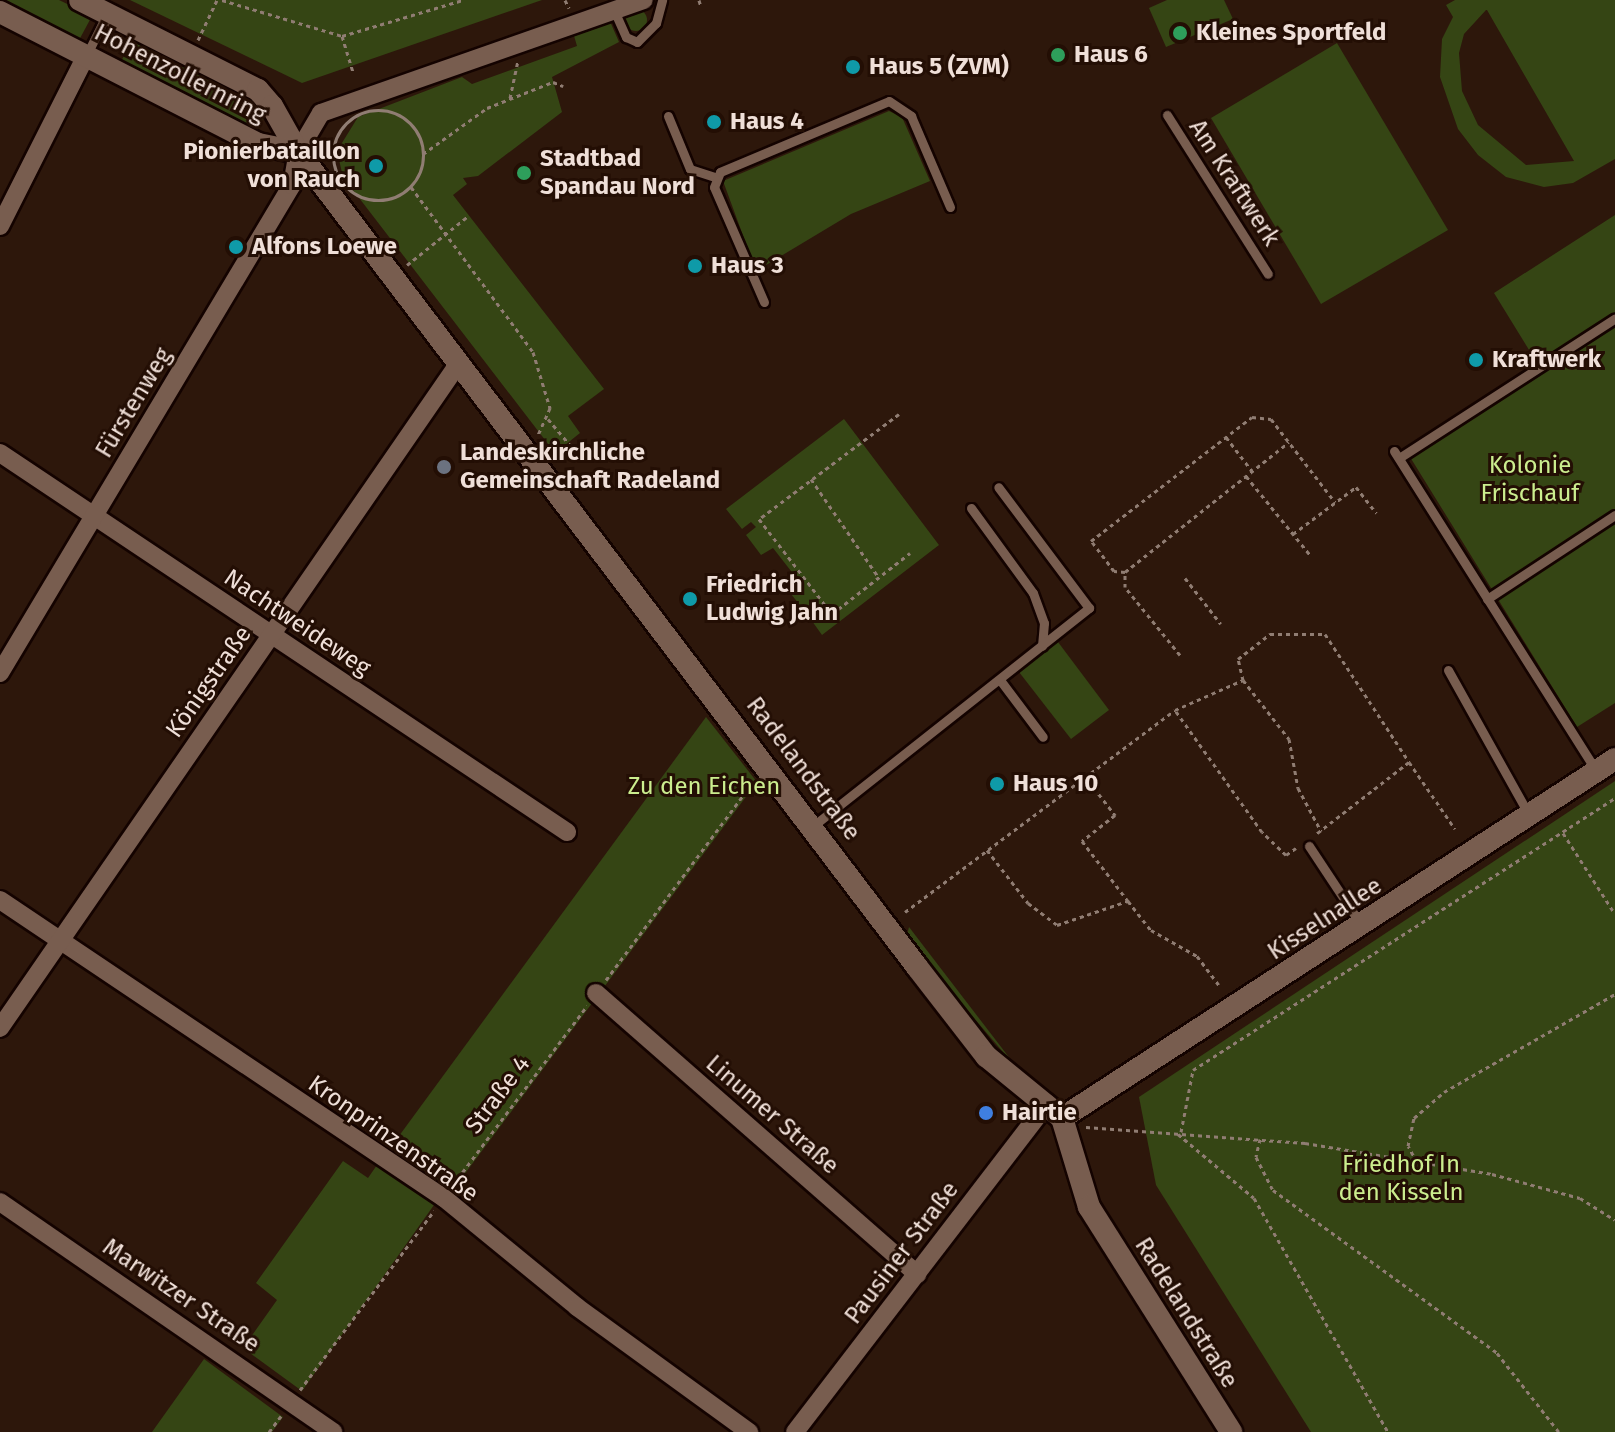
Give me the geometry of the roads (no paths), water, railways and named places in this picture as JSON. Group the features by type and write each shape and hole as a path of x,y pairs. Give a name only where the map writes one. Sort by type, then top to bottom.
{"street":[{"name":"Hohenzollernring","path":"80,0 258,90 298,152"},
{"path":"298,152 321,113 512,42 644,0"},
{"name":"Hohenzollernring","path":"0,12 258,144 298,152"},
{"path":"0,226 86,56"},
{"name":"Radelandstraße","path":"298,152 986,1056 1054,1111 1089,1207 1231,1432"},
{"name":"Fürstenweg","path":"0,673 292,185 298,152"},
{"name":"Königstraße","path":"0,1028 459,363"},
{"name":"Nachtweideweg","path":"0,453 567,832"},
{"name":"Kisselnallee","path":"1054,1111 1361,926 1606,765"},
{"name":"Kronprinzenstraße","path":"0,900 62,938 444,1198 577,1307 749,1432"},
{"name":"Linumer Straße","path":"596,993 917,1274"},
{"name":"Pausiner Straße","path":"795,1432 917,1274 1054,1111"},
{"name":"Marwitzer Straße","path":"0,1202 333,1432"}],"lane":[{"path":"613,8 626,37 637,42 656,23 662,0"},
{"path":"86,56 107,14"},
{"path":"668,116 690,169 715,177 889,101 911,116 950,207"},
{"name":"Am Kraftwerk","path":"1167,115 1268,274"},
{"path":"715,177 764,302"},
{"path":"1606,765 1487,599 1396,455 1615,318"},
{"path":"813,826 1089,608 998,487"},
{"path":"971,508 1033,593 1044,623 1042,646"},
{"path":"1487,599 1615,515"},
{"path":"1448,670 1529,815"},
{"path":"1000,680 1043,737"},
{"path":"1309,846 1361,926"}],"place":[{"name":"Kleines Sportfeld","path":"1180,33"},
{"name":"Haus 6","path":"1058,55"},
{"name":"Haus 5 (ZVM)","path":"853,67"},
{"name":"Haus 4","path":"714,122"},
{"name":"Pionierbataillon von Rauch","path":"376,166"},
{"name":"Stadtbad Spandau Nord","path":"524,173"},
{"name":"Alfons Loewe","path":"236,247"},
{"name":"Haus 3","path":"695,266"},
{"name":"Kraftwerk","path":"1476,360"},
{"name":"Landeskirchliche Gemeinschaft Radeland","path":"444,467"},
{"name":"Friedrich Ludwig Jahn","path":"690,599"},
{"name":"Haus 10","path":"997,784"},
{"name":"Hairtie","path":"986,1113"}],"park label":[{"name":"Kolonie Frischauf","path":"1530,480"},
{"name":"Zu den Eichen","path":"704,787"},
{"name":"Friedhof In den Kisseln","path":"1401,1179"}]}
